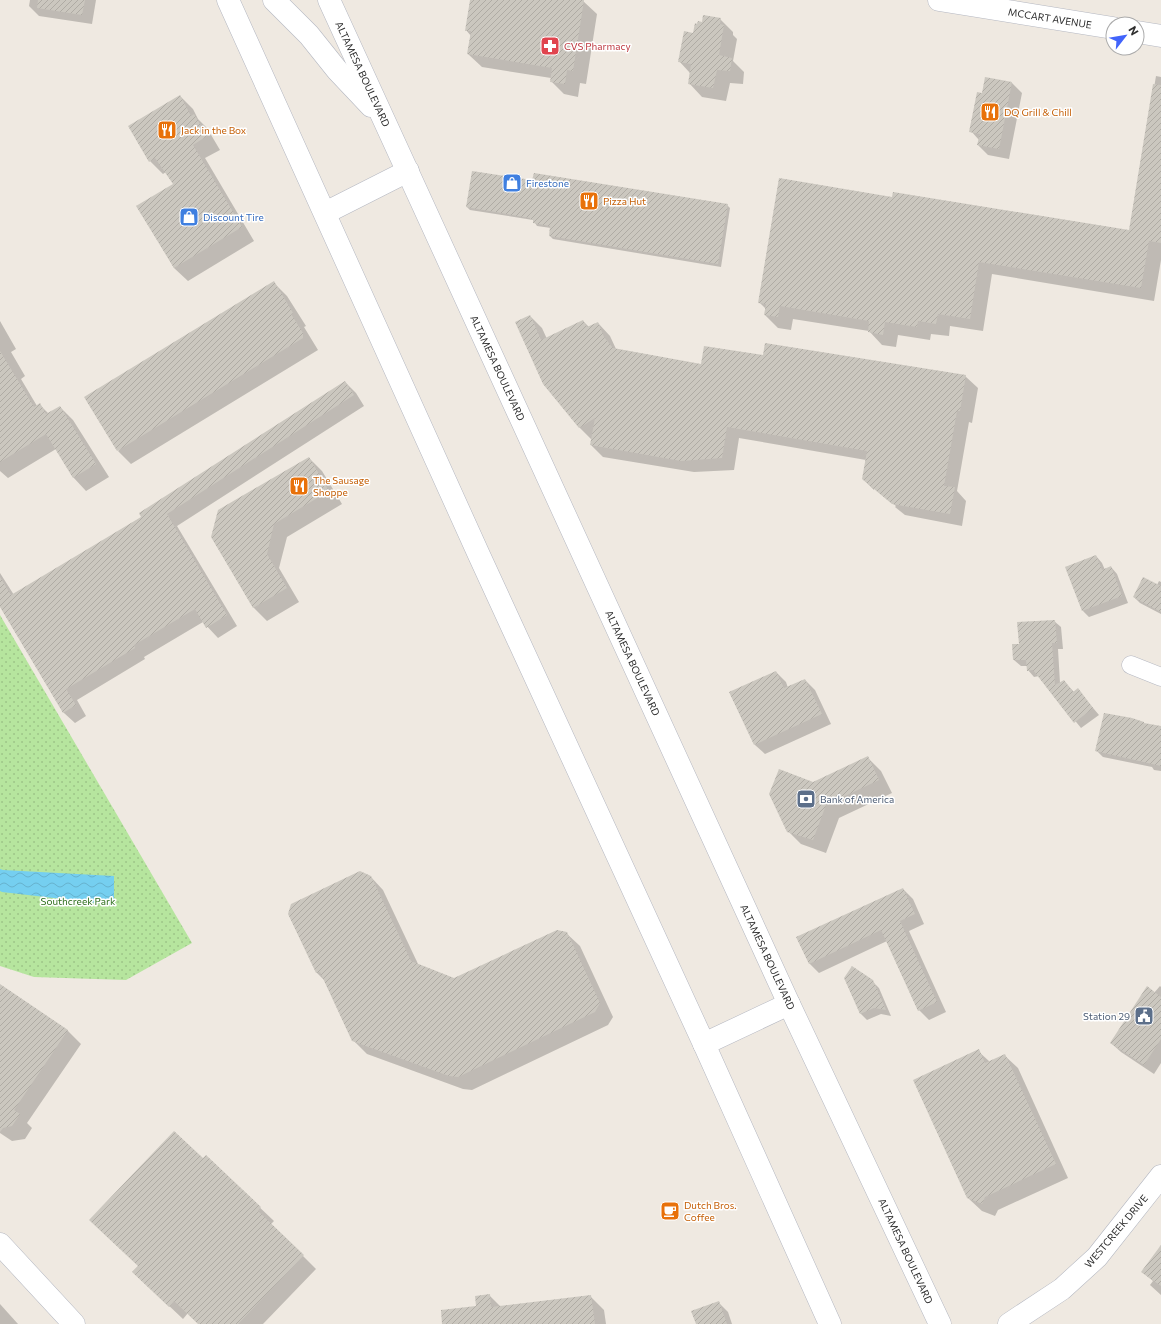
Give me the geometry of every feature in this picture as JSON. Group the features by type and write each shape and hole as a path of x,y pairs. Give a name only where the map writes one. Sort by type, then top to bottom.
{"main road":[{"path":"228,0 513,631 831,1321"},
{"path":"274,0 309,35 337,70 384,120"},
{"name":"ALTAMESA BOULEVARD","path":"329,0 789,1004 940,1324"},
{"name":"MCCART AVENUE","path":"939,0 968,2 1105,27"},
{"path":"1145,33 1161,36"},
{"path":"325,213 408,171"},
{"path":"704,1044 789,1004"},
{"name":"WESTCREEK DRIVE","path":"1009,1324 1062,1289 1097,1257 1161,1176"},
{"path":"0,1244 74,1324"}],"street":[{"path":"1131,665 1161,677"}],"green space":[{"name":"Southcreek Park","path":"0,615 192,943 126,980 34,977 0,966"}],"water":[{"path":"0,869 114,876 114,905 2,892 0,891"}],"building":[{"path":"38,0 85,0 82,15 37,8"},
{"name":"CVS Pharmacy","path":"470,0 584,0 573,71 567,70 565,84 550,82 552,68 467,54 471,31 465,31"},
{"path":"703,15 721,18 720,24 724,25 719,55 732,58 730,71 717,70 713,88 688,84 691,64 678,62 684,31 693,33 695,23 697,24 698,21 702,22"},
{"name":"DQ Grill & Chill","path":"985,77 1012,82 999,149 977,145 980,134 969,132 977,92 982,93"},
{"path":"1153,84 1161,85 1161,243 1149,241 1141,288 979,262 970,319 938,314 936,324 918,321 917,327 885,322 883,335 868,332 869,321 780,306 778,317 764,315 766,304 758,303 779,178 892,197 893,192 1129,230"},
{"path":"180,95 191,116 194,114 207,136 193,145 242,227 174,268 136,206 173,184 155,158 149,162 128,126"},
{"path":"472,171 532,180 534,173 728,204 718,264 549,236 550,226 533,223 533,220 530,218 466,207"},
{"path":"274,281 293,313 291,314 303,333 303,338 117,451 84,397"},
{"path":"530,315 541,340 583,320 587,327 598,322 604,337 613,348 701,364 704,346 763,355 765,343 966,375 960,411 957,411 944,486 955,487 950,514 892,504 862,479 867,451 727,427 722,458 681,461 590,445 595,418 579,428 543,384 515,322"},
{"path":"0,351 34,407 40,403 46,414 60,406 96,464 73,478 46,434 0,462"},
{"path":"345,381 354,395 167,514 227,615 206,628 195,609 134,645 135,648 66,689 76,705 63,713 0,607 0,577 11,595 141,517 139,513"},
{"path":"309,457 329,491 274,524 267,554 287,588 253,608 211,537 218,510"},
{"path":"1096,555 1102,570 1111,566 1122,596 1082,611 1065,567"},
{"path":"1143,577 1161,586 1161,612 1133,597"},
{"path":"1055,620 1057,643 1052,643 1055,685 1064,680 1073,692 1078,688 1093,708 1074,723 1033,670 1027,671 1026,660 1013,660 1012,644 1019,644 1017,622"},
{"path":"776,671 784,688 805,679 822,714 754,745 729,692"},
{"path":"1104,713 1132,718 1144,723 1161,726 1161,766 1095,751"},
{"name":"Bank of America","path":"868,756 879,780 826,805 813,840 787,832 769,794 779,769 813,782"},
{"path":"360,871 371,876 411,961 454,978 557,930 567,932 600,1003 595,1012 458,1077 449,1076 352,1041 320,972 316,973 288,914 291,904"},
{"path":"903,888 915,914 900,921 937,1002 918,1011 881,930 809,964 796,937"},
{"path":"852,966 873,980 886,1010 874,1008 860,1014 844,978"},
{"path":"0,984 68,1030 14,1110 20,1114 12,1126 3,1128 0,1132"},
{"name":"Station 29","path":"1147,986 1161,997 1161,1039 1144,1065 1110,1043"},
{"path":"979,1049 985,1063 1005,1054 1056,1164 985,1197 982,1204 967,1198 913,1080"},
{"path":"174,1131 203,1158 206,1155 261,1207 258,1211 304,1255 238,1324 198,1324 174,1301 169,1307 132,1272 138,1266 89,1220"},
{"path":"1161,1245 1161,1286 1141,1272"},
{"path":"490,1294 491,1307 591,1295 595,1324 442,1324 441,1310 476,1306 475,1296"},
{"path":"719,1301 727,1324 696,1324 691,1311"}],"place":[{"name":"CVS Pharmacy","path":"550,46"},
{"name":"DQ Grill & Chill","path":"990,112"},
{"name":"Jack in the Box","path":"167,130"},
{"name":"Firestone","path":"512,183"},
{"name":"Pizza Hut","path":"589,201"},
{"name":"Discount Tire","path":"189,217"},
{"name":"The Sausage Shoppe","path":"299,486"},
{"name":"Bank of America","path":"806,799"},
{"name":"Station 29","path":"1144,1016"},
{"name":"Dutch Bros. Coffee","path":"670,1211"}]}
